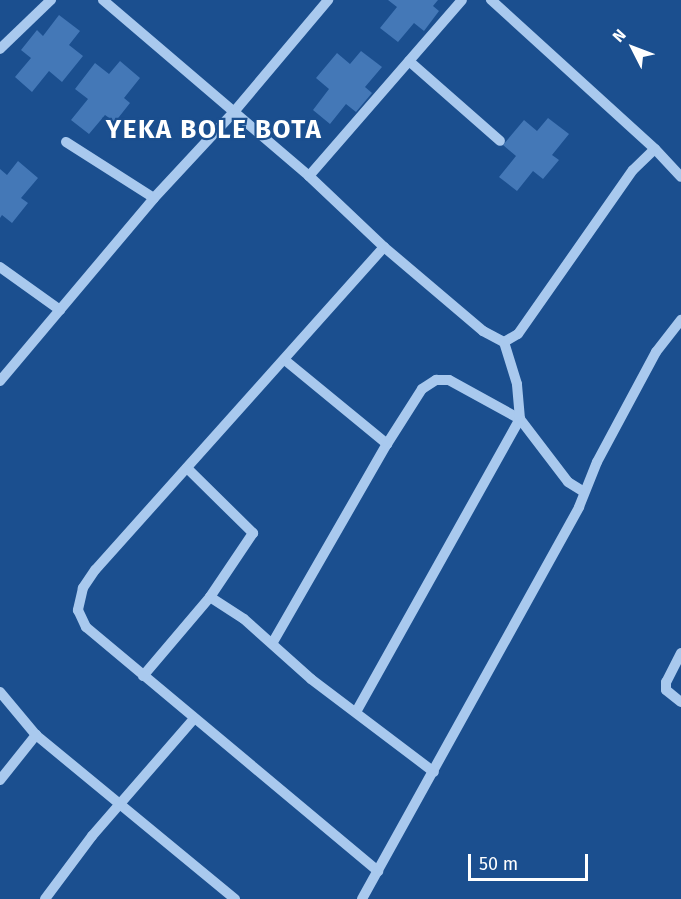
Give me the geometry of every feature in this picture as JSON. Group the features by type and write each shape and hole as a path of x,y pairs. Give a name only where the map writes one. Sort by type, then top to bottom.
{"street":[{"path":"0,49 51,0"},
{"path":"103,0 232,113 309,176 384,247 483,331 504,342 518,384 520,419 356,712"},
{"path":"0,381 154,198 232,113 328,0"},
{"path":"309,176 462,0"},
{"path":"491,0 656,148 681,177"},
{"path":"410,61 500,141"},
{"path":"66,142 154,198"},
{"path":"504,342 518,334 633,170 656,148"},
{"path":"378,871 193,720 86,627 78,610 83,588 95,570 286,361 384,247"},
{"path":"0,267 60,310"},
{"path":"362,899 434,772 585,492 656,352 681,320"},
{"path":"286,361 387,444"},
{"path":"273,642 387,444 422,389 436,380 449,380 520,419 568,482 585,492"},
{"path":"143,676 210,597 253,533 187,468"},
{"path":"210,597 273,642 311,679 434,772"},
{"path":"681,653 666,682 666,690 681,702"},
{"path":"0,692 36,735 235,899"},
{"path":"48,898 121,803 193,720"},
{"path":"0,780 36,735"}],"building":[{"path":"388,0 438,0 433,6 439,11 424,31 414,23 398,42 380,28 397,7"},
{"path":"59,15 80,31 69,45 83,56 62,82 49,71 32,92 15,77 31,58 21,50 37,30 43,36"},
{"path":"361,51 382,67 365,87 372,93 356,112 346,104 330,124 313,110 329,89 316,78 337,53 350,64"},
{"path":"120,61 140,78 124,98 130,103 115,122 105,115 89,134 71,120 88,99 75,89 95,63 109,74"},
{"path":"548,118 569,134 552,155 559,160 543,179 533,171 517,191 499,177 516,156 503,145 524,120 537,131"},
{"path":"18,161 38,178 21,198 28,203 12,223 2,215 0,218 0,169 7,175"}],"district":[{"name":"YEKA BOLE BOTA","path":"214,130"}]}
